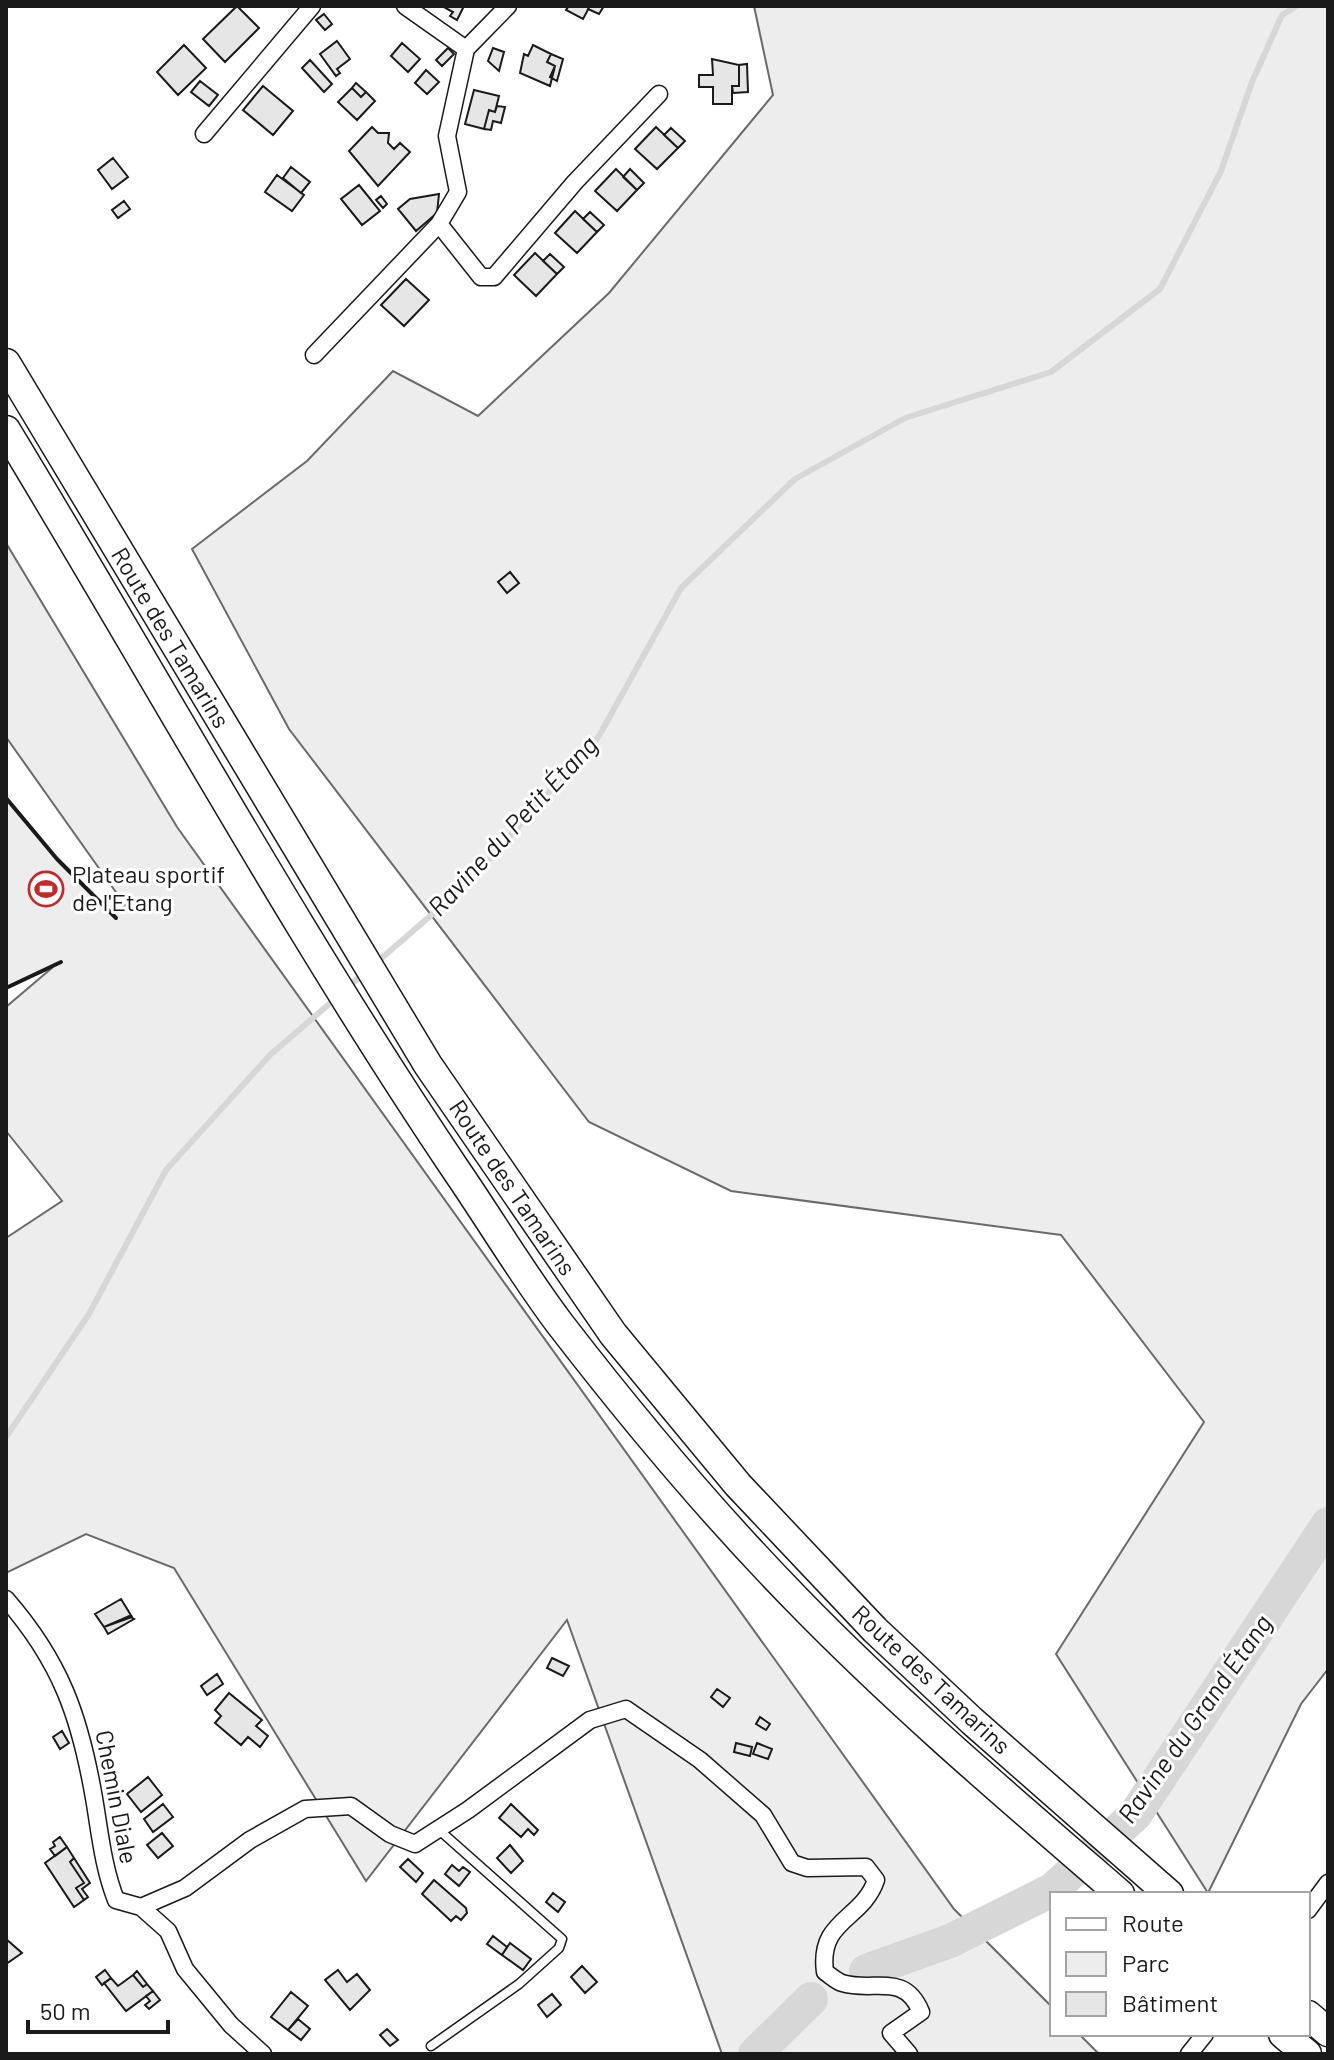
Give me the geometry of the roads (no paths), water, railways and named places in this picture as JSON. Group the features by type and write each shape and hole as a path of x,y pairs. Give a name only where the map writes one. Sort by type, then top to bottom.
{"highway":[{"name":"Route des Tamarins","path":"6,363 428,1065 613,1334 738,1485 875,1630 972,1721 1167,1892"},
{"name":"Route des Tamarins","path":"6,430 132,638 294,917 396,1081 558,1321 660,1449 797,1600 962,1757 1118,1892"},
{"path":"1310,2017 1328,2032"},
{"path":"1285,2036 1307,2054"}],"street":[{"path":"204,134 312,6"},
{"path":"405,6 466,49"},
{"path":"314,355 439,224 458,192 447,136 466,49 508,6"},
{"path":"439,224 481,277 494,277 505,268 575,182 659,94"},
{"name":"Chemin Diale","path":"6,1599 35,1632 75,1710 105,1874 116,1900 141,1907 168,1931 185,1969 231,2025 263,2054"},
{"path":"141,1907 185,1888 250,1840 305,1809 351,1806 390,1834 415,1844 590,1720 626,1709 700,1760 763,1815 792,1863 807,1868 866,1867 876,1880 871,1896 832,1931 822,1952 825,1972 842,1983 898,1987 914,1996 921,2012 891,2033 909,2054"},
{"path":"1310,1907 1328,1883"},
{"path":"1189,2054 1203,2036"}],"lane":[{"path":"431,2046 519,1984 559,1948 562,1939 438,1829"}],"waterway":[{"name":"Ravine du Petit Étang","path":"376,963 466,885 599,736 681,588 795,479 905,418 1051,372 1160,289 1221,171 1252,82 1282,15 1297,6"},
{"name":"Ravine du Petit Étang","path":"346,989 365,972"},
{"name":"Ravine du Petit Étang","path":"6,1437 89,1314 166,1170 270,1055 335,999"},
{"name":"Ravine du Grand Étang","path":"866,1971 950,1941 1052,1890 1135,1815 1328,1524"},
{"name":"Ravine du Grand Étang","path":"755,2054 811,1999"}],"place":[{"name":"Plateau sportif de l'Etang","path":"46,889"}]}
